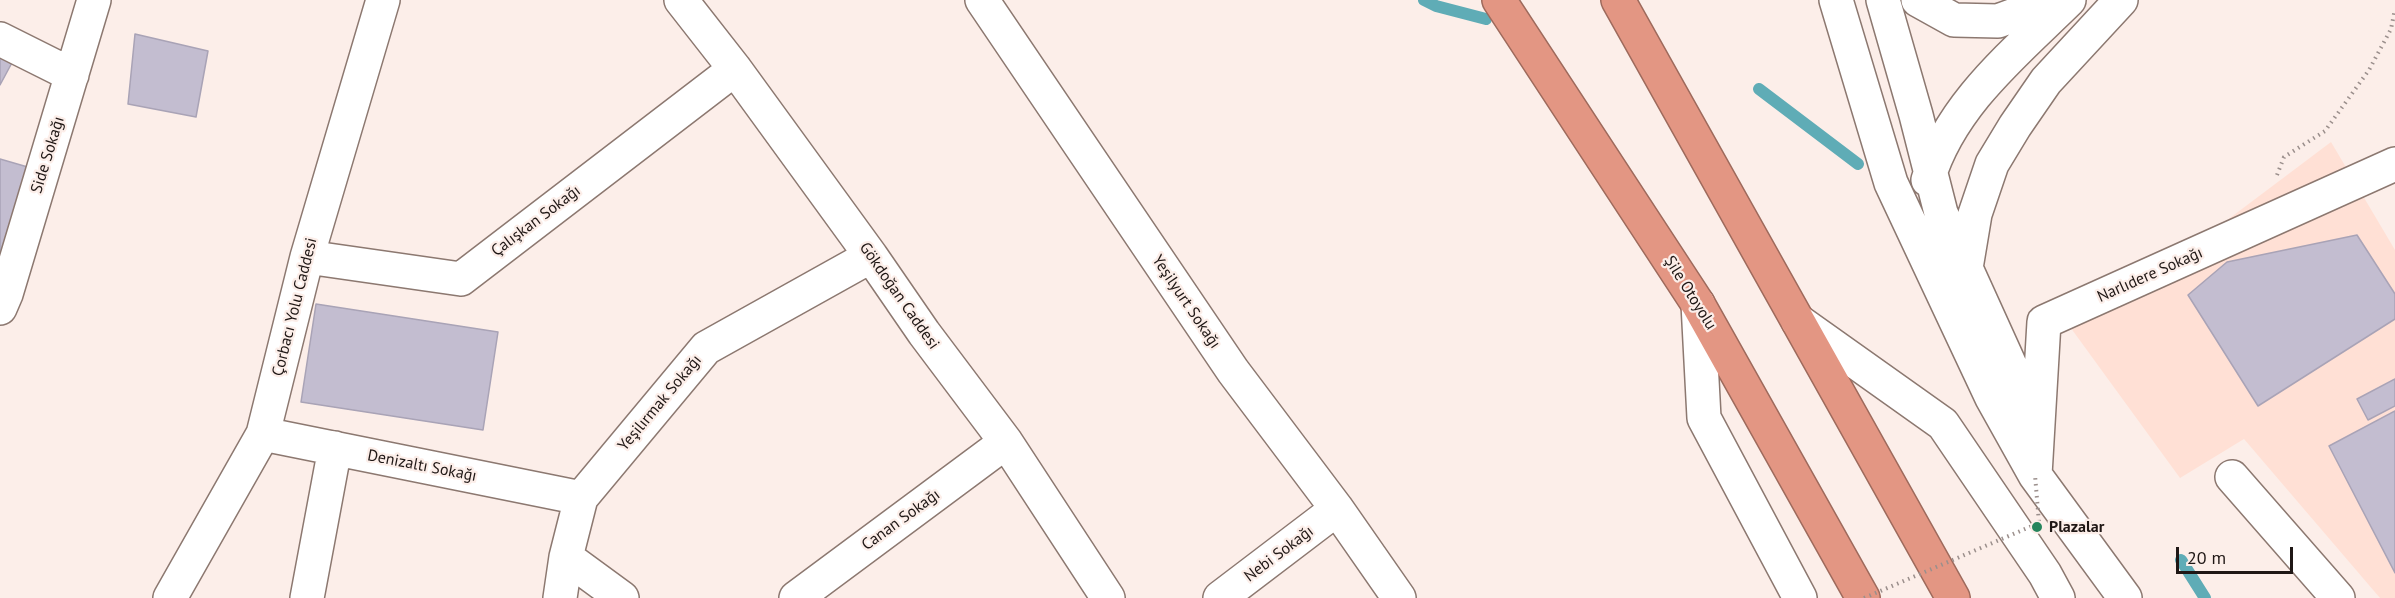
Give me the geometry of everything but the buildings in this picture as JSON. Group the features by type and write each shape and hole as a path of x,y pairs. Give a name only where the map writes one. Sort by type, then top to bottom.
{"highway":[{"name":"Şile Otoyolu","path":"1498,0 1698,304 1864,598"},
{"path":"1618,0 1953,598"}],"street":[{"name":"Side Sokağı","path":"0,308 94,0"},
{"name":"Çorbacı Yolu Caddesi","path":"170,598 263,434 307,257 383,0"},
{"name":"Gökdoğan Caddesi","path":"681,0 735,69 924,333 1006,442 1108,598"},
{"name":"Yeşilyurt Sokağı","path":"982,0 1233,371 1337,509 1399,598"},
{"path":"1836,0 1891,183 1992,398 2035,475 2125,598"},
{"path":"1854,0 1881,89 1895,104 1916,115 1954,122 2019,119"},
{"path":"1883,0 1941,213 2019,385 2035,475"},
{"path":"1918,0 1954,20 1998,21 2055,0"},
{"path":"1913,231 1930,172 1954,122 1982,87 2069,0"},
{"path":"1966,268 1975,214 1992,164 2019,119 2046,81 2121,0"},
{"path":"0,39 72,75"},
{"name":"Çalışkan Sokağı","path":"307,257 461,279 735,69"},
{"name":"Narlıdere Sokağı","path":"2035,475 2044,322 2394,168"},
{"name":"Yeşilırmak Sokağı","path":"560,598 566,557 581,498 706,348 871,256"},
{"path":"1698,304 1704,418 1800,598"},
{"path":"1798,321 1942,424 2045,574 2058,598"},
{"name":"Denizaltı Sokağı","path":"263,434 581,498"},
{"name":"Canan Sokağı","path":"796,598 1006,442"},
{"path":"307,598 335,448"},
{"path":"2232,477 2338,598"},
{"name":"Nebi Sokağı","path":"1220,598 1337,509"},
{"path":"566,557 622,598"}],"path":[{"path":"2258,227 2284,157 2325,131 2369,70 2391,28 2395,9"},
{"path":"1864,598 2039,523 2035,475"}],"shaded area":[{"path":"2331,142 2395,250 2395,598 2380,598 2244,439 2180,478 2065,320 2206,236"}],"waterway":[{"path":"1424,0 1436,6 1486,19"},
{"path":"1759,89 1858,164"},
{"path":"2181,560 2205,598"}],"place":[{"name":"Plazalar","path":"2037,527"}]}
